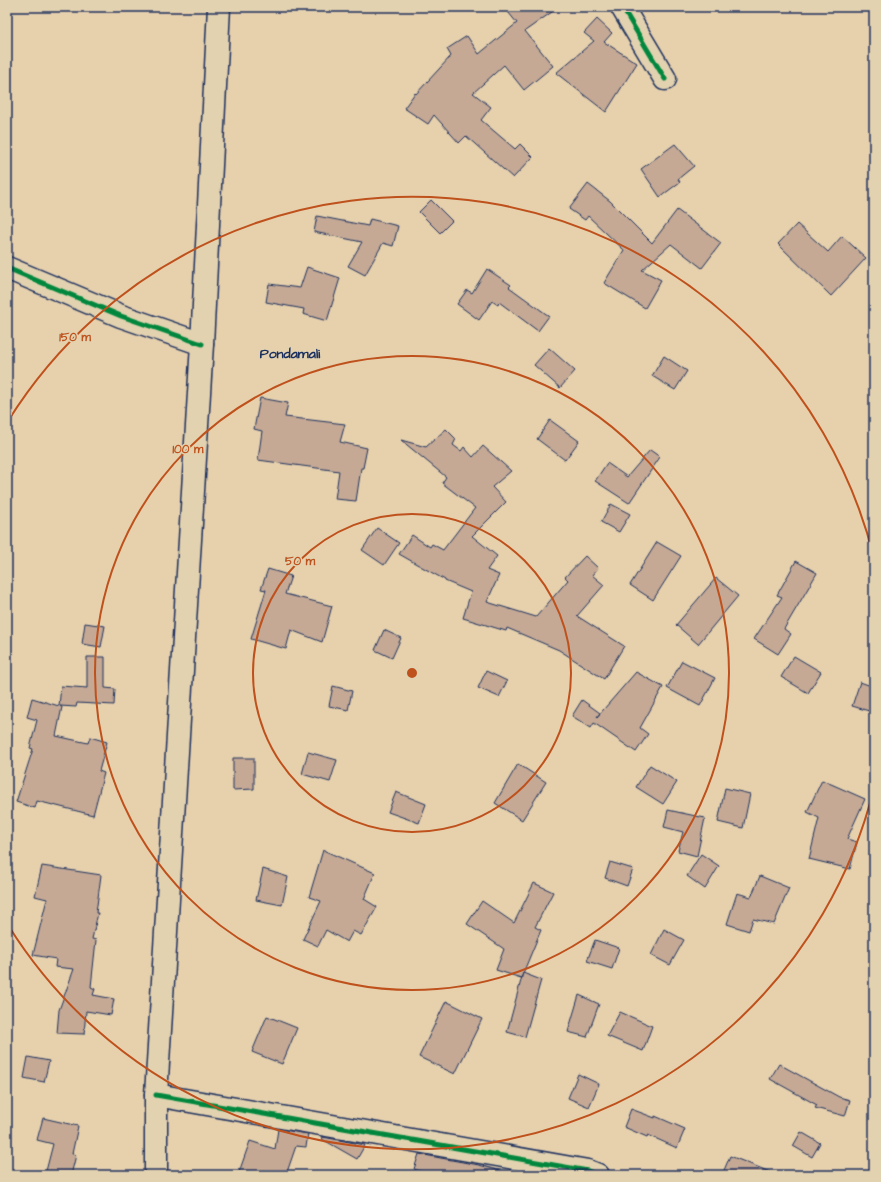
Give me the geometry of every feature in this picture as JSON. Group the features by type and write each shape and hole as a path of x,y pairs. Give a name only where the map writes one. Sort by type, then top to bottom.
{"main road":[{"path":"156,1175 156,1094 202,344 219,7"},
{"path":"622,7 665,79"},
{"path":"7,268 120,316 202,344"},
{"path":"156,1094 588,1171 598,1175"}],"building":[{"path":"504,7 559,7 525,31 553,66 524,90 504,65 473,93 491,107 481,120 515,149 520,144 533,157 513,178 466,136 459,143 434,115 428,124 404,108 415,93 416,94 451,56 447,49 467,36 479,54 517,23"},
{"path":"597,19 612,33 604,42 637,63 606,112 556,73 594,41 584,33"},
{"path":"675,144 694,166 678,179 680,182 660,197 641,169"},
{"path":"588,184 610,201 652,243 677,210 721,243 702,268 671,244 642,270 661,280 645,308 604,283 624,250 588,216 585,220 569,209"},
{"path":"431,200 452,221 440,233 419,212"},
{"path":"317,216 368,226 370,219 398,226 393,246 383,243 365,275 348,266 362,242 314,232"},
{"path":"797,224 828,252 842,236 866,258 831,296 778,244"},
{"path":"307,267 340,278 327,321 303,314 304,309 266,302 269,284 300,288"},
{"path":"487,269 511,285 509,287 549,316 538,331 499,302 498,305 492,301 479,320 457,304 467,290 472,293"},
{"path":"549,348 575,371 560,388 534,365"},
{"path":"664,356 687,371 675,390 652,376"},
{"path":"260,398 288,403 285,417 345,424 340,442 367,448 363,468 361,468 356,501 335,499 339,471 258,460 262,431 254,429"},
{"path":"550,420 579,441 565,460 537,439"},
{"path":"446,429 456,439 453,445 461,451 464,447 473,457 483,446 511,471 492,487 506,502 472,536 497,556 487,570 499,575 487,602 536,617 568,580 565,577 585,556 598,568 592,575 604,585 577,616 624,646 604,679 559,650 507,628 506,631 463,618 471,592 445,581 399,554 412,535 430,547 432,544 443,550 475,508 442,483 446,477 401,440 426,447"},
{"path":"650,450 660,457 629,503 595,481 607,463 627,477"},
{"path":"611,504 630,514 619,532 601,522"},
{"path":"377,528 399,543 384,565 362,550"},
{"path":"657,542 681,556 653,600 630,585"},
{"path":"796,561 817,573 784,629 791,634 778,654 754,639 782,597 777,595"},
{"path":"268,569 291,576 285,594 332,606 322,642 291,630 286,649 251,639 266,590 261,589"},
{"path":"716,578 738,596 698,644 676,625"},
{"path":"85,623 105,626 101,647 82,644"},
{"path":"384,630 401,638 392,658 375,650"},
{"path":"794,656 821,672 808,693 781,677"},
{"path":"87,657 105,657 105,688 115,689 114,705 77,703 76,707 60,706 62,707 56,736 88,743 90,737 107,742 99,771 104,773 93,815 37,801 35,808 16,802 33,749 30,748 37,720 27,717 32,698 59,706 61,686 87,688"},
{"path":"682,661 715,678 700,706 667,688"},
{"path":"486,671 507,681 499,697 478,688"},
{"path":"636,672 663,687 640,728 648,734 636,752 594,723 591,728 572,716 582,700 600,713 597,717"},
{"path":"860,682 874,687 874,696 869,711 852,706"},
{"path":"333,686 352,691 348,710 329,706"},
{"path":"308,752 337,760 330,782 302,774"},
{"path":"233,758 254,758 254,789 233,790"},
{"path":"518,764 546,782 522,820 495,803"},
{"path":"650,765 677,782 663,804 636,787"},
{"path":"822,780 865,799 847,839 857,842 850,869 809,859 819,818 807,812"},
{"path":"725,788 750,794 743,828 718,822"},
{"path":"396,792 426,804 419,823 388,812"},
{"path":"668,810 705,818 697,856 678,851 683,832 664,827"},
{"path":"323,850 375,873 364,899 377,907 361,935 353,931 347,942 326,930 318,946 303,939 321,901 309,897"},
{"path":"701,854 719,866 705,889 687,876"},
{"path":"610,862 633,869 627,886 605,878"},
{"path":"42,866 101,875 96,913 98,913 92,939 96,940 91,987 95,989 93,995 114,999 111,1015 86,1011 84,1034 57,1033 59,1010 74,969 55,967 56,959 33,955 47,899 35,896"},
{"path":"263,869 288,877 282,905 256,900"},
{"path":"760,876 789,888 774,924 753,919 749,931 727,924 737,893 751,897"},
{"path":"534,883 553,892 535,927 541,930 521,978 496,970 504,949 467,924 482,901 514,923"},
{"path":"664,929 684,940 670,965 651,955"},
{"path":"595,940 619,948 612,969 587,961"},
{"path":"523,973 541,980 525,1037 507,1032"},
{"path":"579,995 599,1004 587,1037 568,1032"},
{"path":"446,1001 482,1019 455,1074 419,1057"},
{"path":"620,1012 652,1026 643,1051 607,1036"},
{"path":"267,1016 297,1028 282,1064 252,1052"},
{"path":"28,1057 49,1061 44,1082 24,1078"},
{"path":"779,1064 839,1097 850,1100 845,1116 815,1108 817,1105 770,1079"},
{"path":"578,1074 599,1084 589,1107 568,1098"},
{"path":"631,1109 655,1118 655,1116 685,1129 677,1148 648,1135 647,1137 624,1127"},
{"path":"43,1118 78,1126 72,1154 76,1155 71,1175 45,1175 53,1144 37,1140"},
{"path":"278,1129 308,1134 306,1147 296,1146 286,1175 238,1175 250,1141 275,1149"},
{"path":"801,1132 820,1143 812,1157 793,1146"},
{"path":"323,1137 365,1145 357,1159 322,1139"},
{"path":"419,1154 479,1165 501,1171 500,1175 433,1175 414,1169"},
{"path":"730,1156 775,1174 722,1175"}],"cycle path":[{"path":"622,7 665,79"},
{"path":"7,268 121,316 202,344"},
{"path":"156,1095 588,1171 598,1175"}],"district":[{"name":"Pondamali","path":"290,354"}]}
